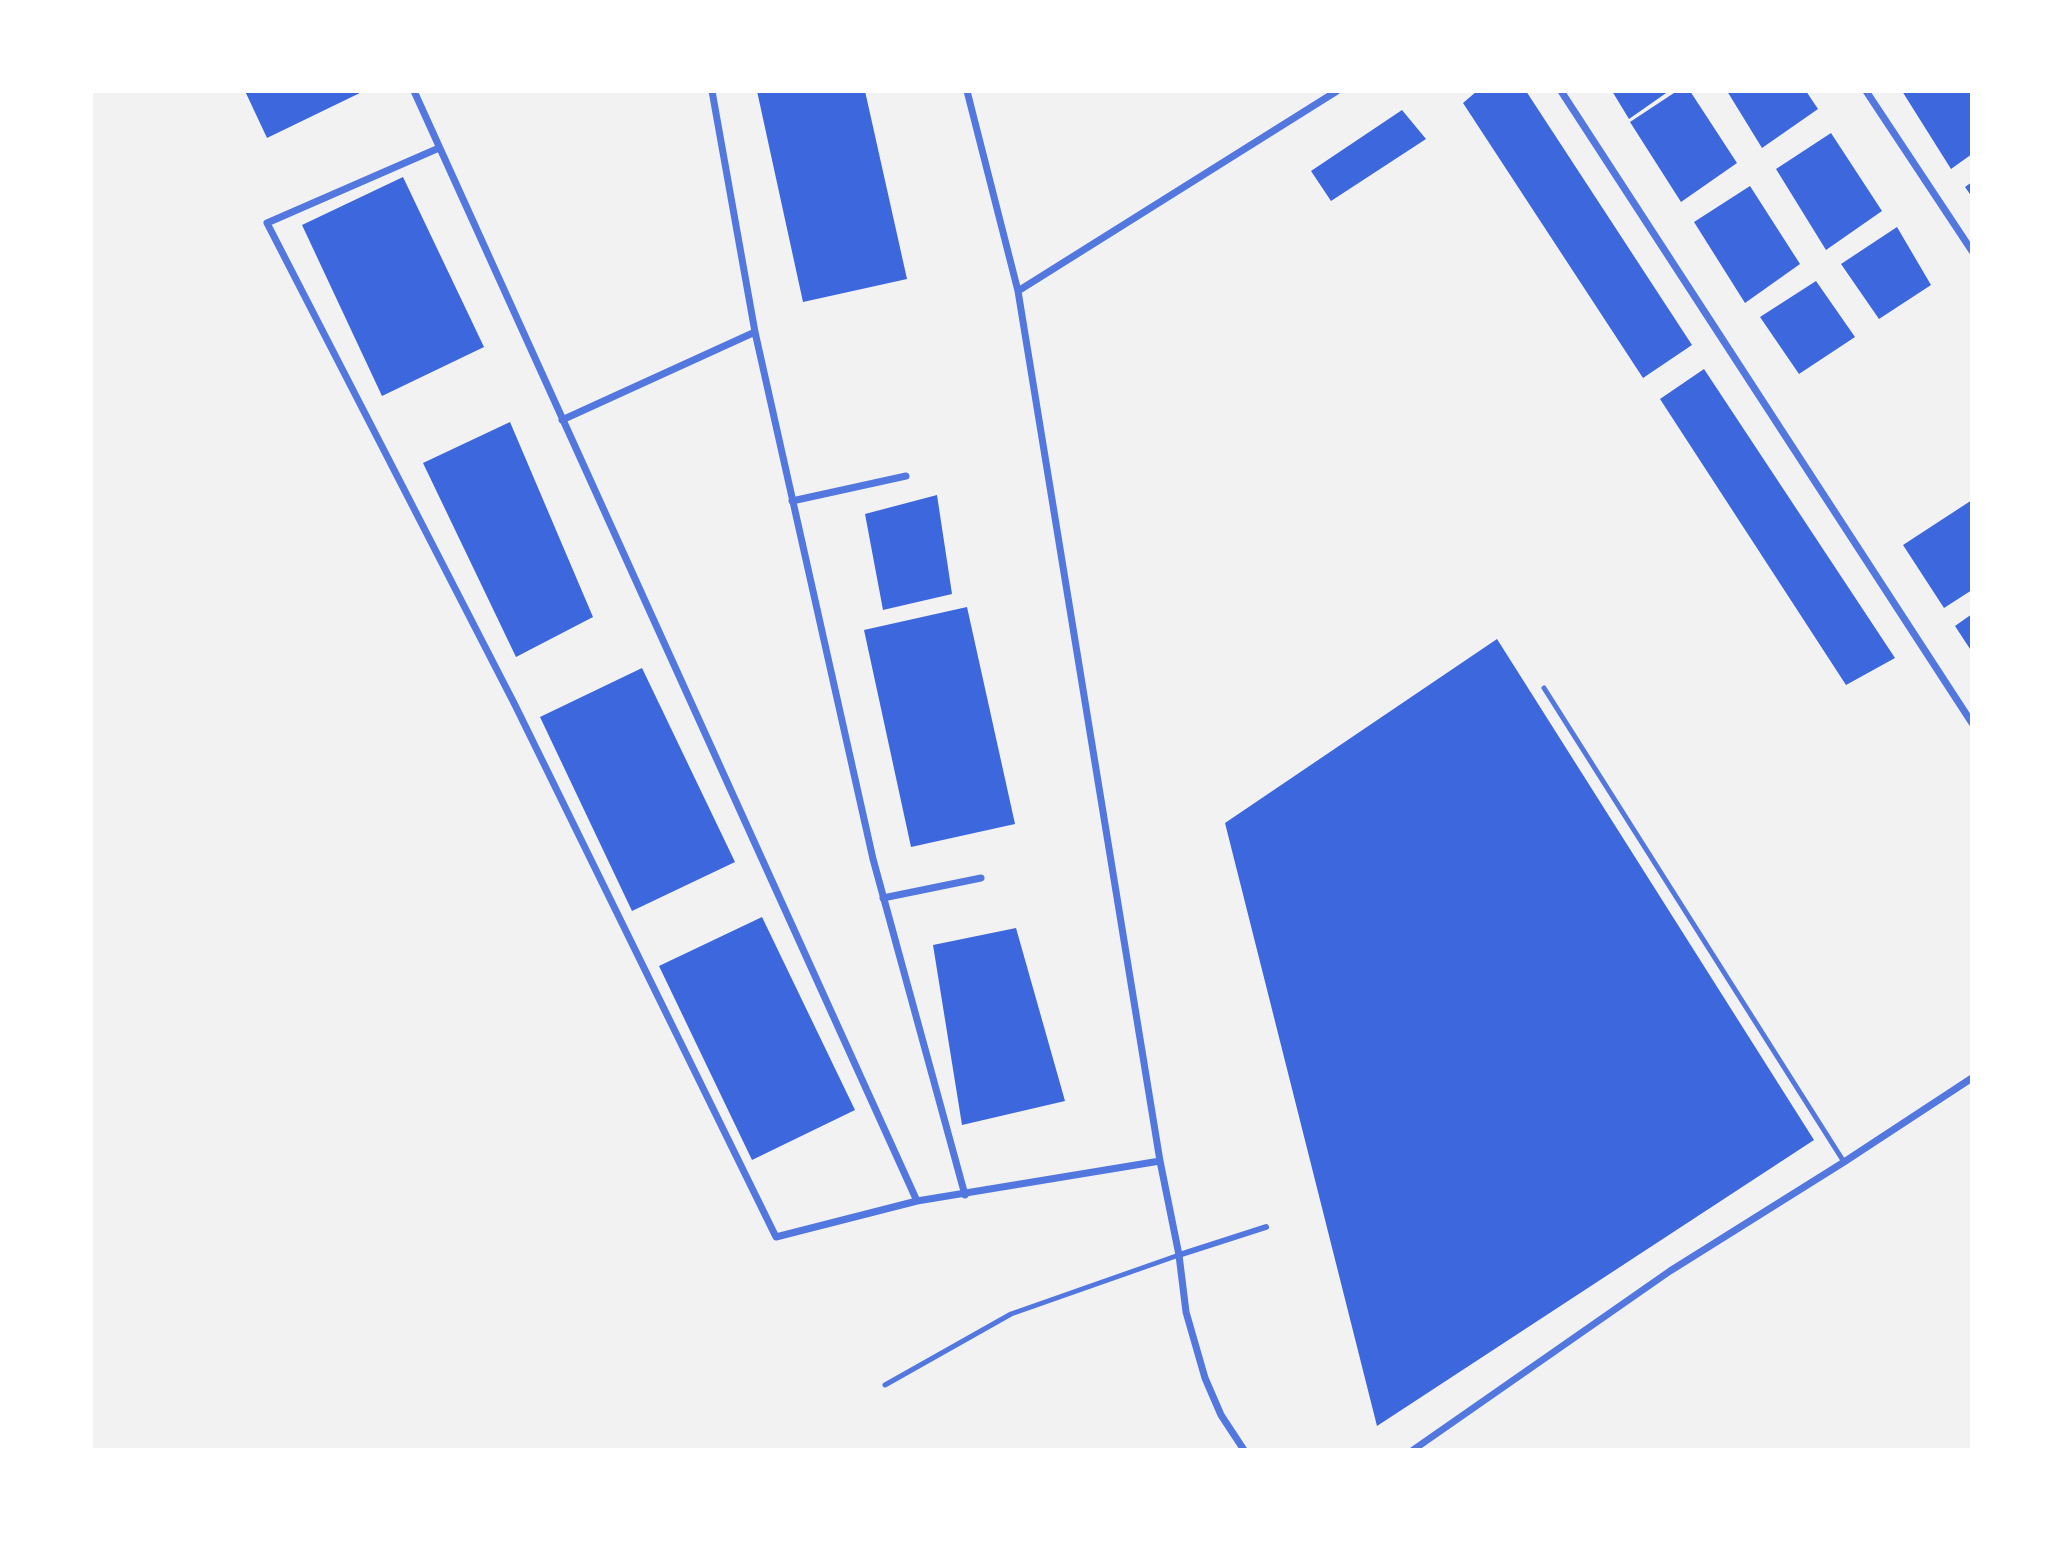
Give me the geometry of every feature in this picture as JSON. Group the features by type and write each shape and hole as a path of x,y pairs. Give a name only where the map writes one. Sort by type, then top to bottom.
{"street":[{"path":"414,91 917,1202"},
{"path":"712,91 755,332 792,501 883,898 965,1195"},
{"path":"967,91 1018,291 1160,1161 1179,1255 1186,1312 1205,1378 1221,1415 1244,1450"},
{"path":"1018,291 1337,91"},
{"path":"1561,91 1972,723"},
{"path":"1866,91 1972,251"},
{"path":"439,148 267,223 515,705 776,1237 917,1202 1160,1161"},
{"path":"562,420 755,332"},
{"path":"792,501 906,476"},
{"path":"883,898 981,878"},
{"path":"1413,1450 1670,1271 1972,1078"},
{"path":"1179,1255 1266,1227"}],"lane":[{"path":"1544,688 1844,1162"},
{"path":"885,1385 1010,1314 1179,1255"}],"building":[{"path":"245,91 364,91 267,138"},
{"path":"757,91 865,91 907,279 803,302"},
{"path":"1477,91 1526,91 1692,345 1643,378 1463,103"},
{"path":"1612,91 1669,91 1629,119"},
{"path":"1677,91 1690,91 1737,163 1681,202 1630,122"},
{"path":"1727,91 1806,91 1818,109 1762,148"},
{"path":"1902,91 1972,91 1972,154 1951,169"},
{"path":"1402,110 1426,139 1331,201 1311,171"},
{"path":"1831,133 1882,211 1826,250 1776,169"},
{"path":"403,177 484,347 382,396 302,225"},
{"path":"1972,182 1972,197 1965,187"},
{"path":"1750,186 1800,264 1745,303 1694,222"},
{"path":"1897,227 1931,285 1879,319 1841,264"},
{"path":"1816,281 1855,337 1799,374 1760,317"},
{"path":"1704,369 1895,658 1846,685 1660,399"},
{"path":"510,422 593,617 516,657 423,463"},
{"path":"937,495 952,594 883,610 865,514"},
{"path":"1972,500 1972,590 1944,608 1903,545"},
{"path":"967,607 1015,824 911,847 864,630"},
{"path":"1972,614 1972,652 1955,626"},
{"path":"1497,639 1814,1140 1377,1426 1225,823"},
{"path":"642,668 735,862 632,911 540,717"},
{"path":"762,917 855,1110 752,1160 659,966"},
{"path":"1016,928 1065,1101 962,1125 933,945"}]}
